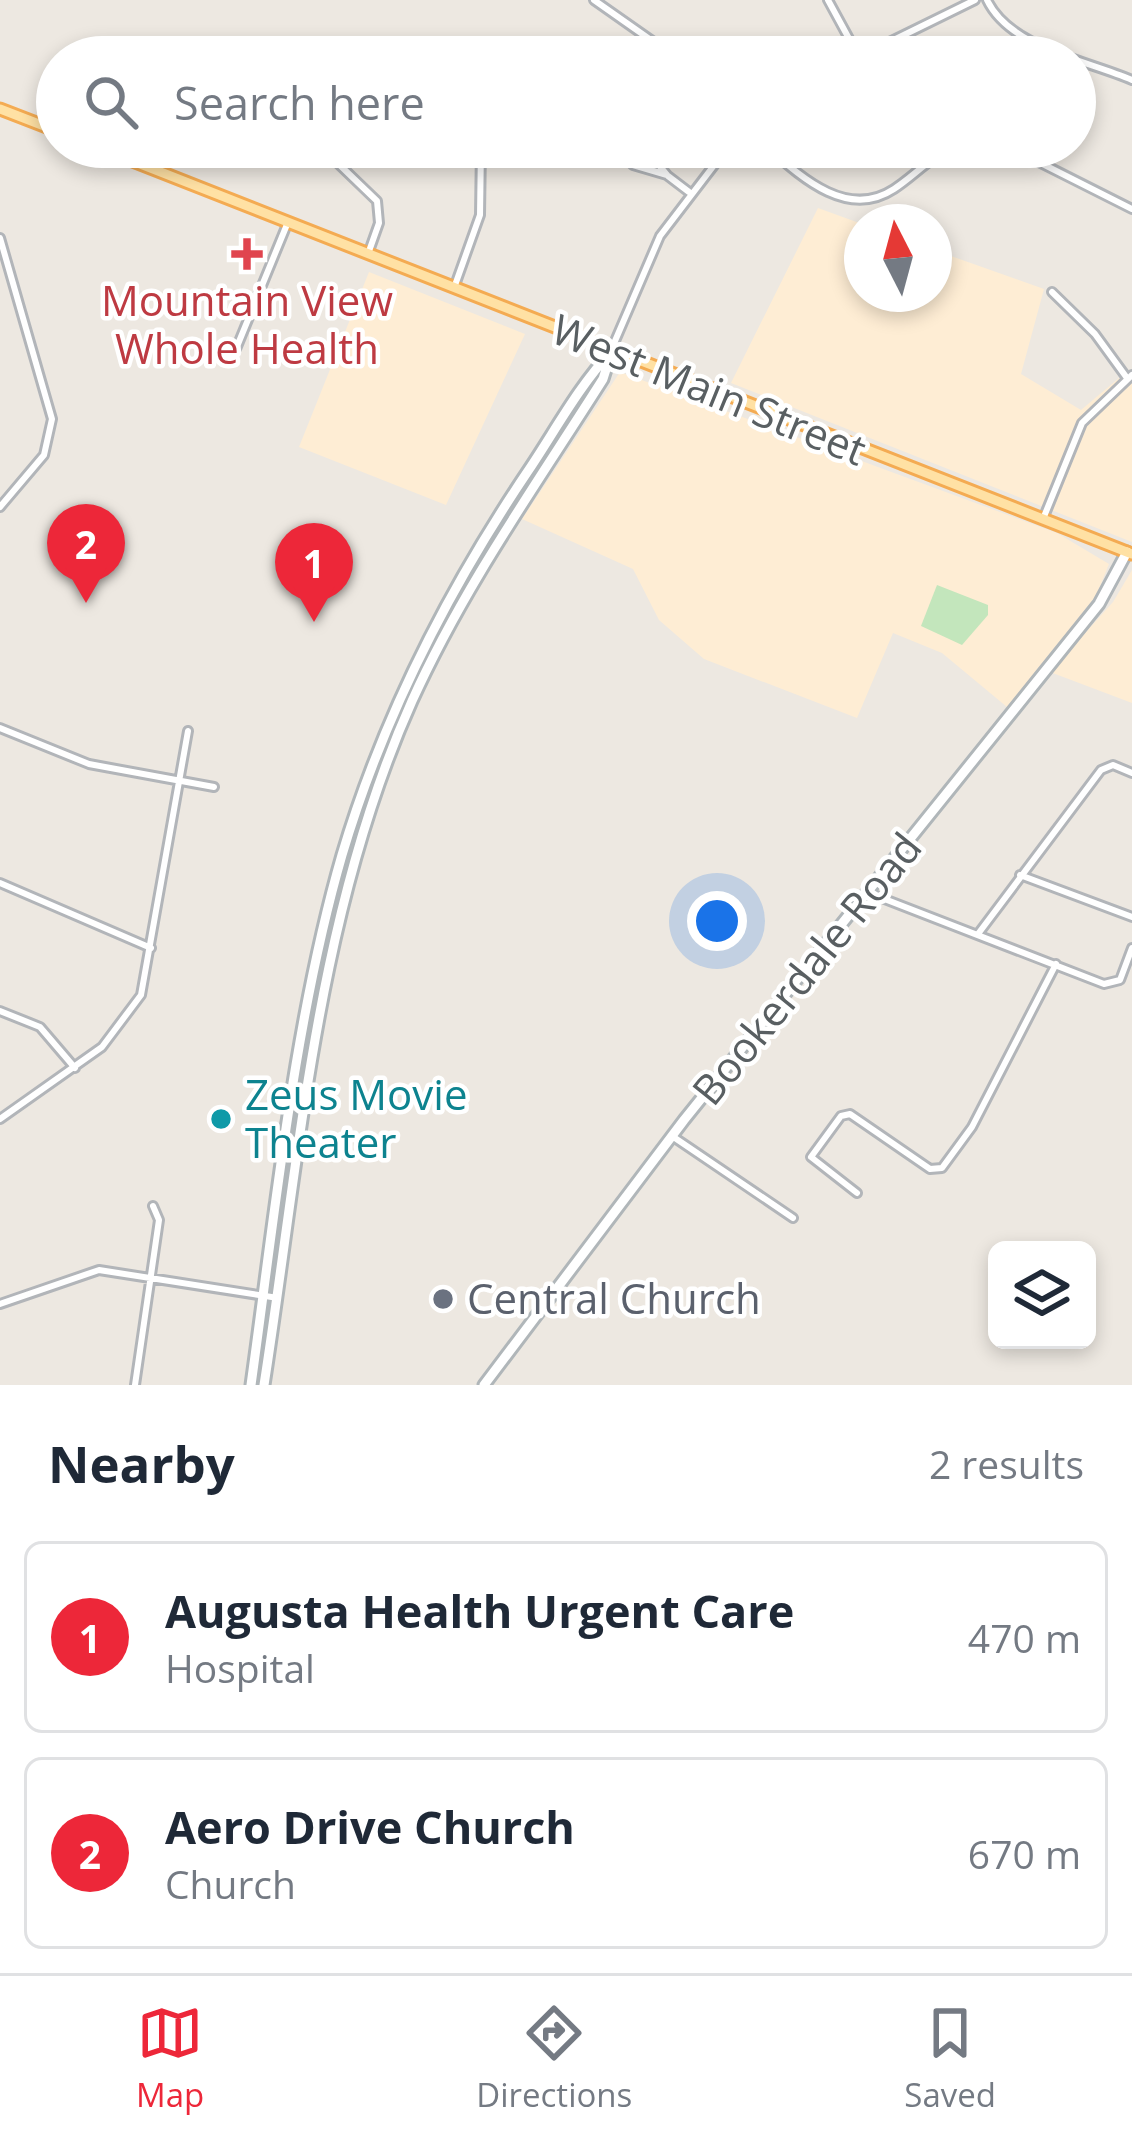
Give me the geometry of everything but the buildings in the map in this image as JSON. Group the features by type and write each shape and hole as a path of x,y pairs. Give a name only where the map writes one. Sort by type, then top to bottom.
{"main road":[{"path":"0,109 36,123"},
{"name":"West Main Street","path":"156,168 611,352 1130,553"},
{"path":"251,1385 319,953 343,854 377,750 435,624 490,528 611,352"},
{"path":"264,1385 331,956 355,857 412,702 500,536 603,380 611,352"},
{"name":"Bookerdale Road","path":"484,1385 671,1136 1099,604 1130,553"}],"street":[{"path":"594,0 645,36"},
{"path":"828,0 848,36"},
{"path":"902,36 975,0"},
{"path":"987,0 1014,32 1024,36"},
{"path":"1096,65 1132,80"},
{"path":"342,168 380,206 368,254"},
{"path":"454,289 479,215 480,168"},
{"path":"642,168 667,175"},
{"path":"661,168 689,192"},
{"path":"611,352 650,256 689,192 710,168"},
{"path":"794,168 820,188 856,200 884,195 918,168"},
{"path":"1051,168 1132,209"},
{"path":"236,349 288,223"},
{"path":"0,238 4,268 52,430 38,465 0,507"},
{"path":"1043,519 1082,424 1129,376 1052,292"},
{"path":"0,728 89,764 214,787"},
{"path":"0,1119 102,1047 133,1010 152,948 188,731"},
{"path":"978,934 1101,770 1113,765 1132,773"},
{"path":"1020,874 1132,917"},
{"path":"0,883 152,948"},
{"path":"869,892 1110,985 1121,978 1132,948"},
{"path":"319,953 331,956"},
{"path":"857,1193 811,1157 841,1116 850,1114 930,1169 942,1168 972,1127 1056,964"},
{"path":"0,1011 40,1027 75,1068"},
{"path":"671,1136 793,1218"},
{"path":"135,1385 160,1220 153,1206"},
{"path":"0,1304 87,1271 152,1276 278,1298"}],"shaded area":[{"path":"818,208 844,217 844,312 952,312 952,256 1044,289 1021,374 1081,410 1119,378 1132,383 1132,542 731,383"},
{"path":"369,272 525,334 446,505 299,447"},
{"path":"620,372 1057,533 1109,564 1096,596 1007,707 942,653 893,633 857,718 704,659 659,620 633,569 522,519"},
{"path":"1132,570 1132,703 1050,672 1113,602"}],"green space":[{"path":"937,585 988,605 988,615 962,645 921,626"}],"place":[{"name":"Mountain View Whole Health","path":"247,254"},
{"name":"Aero Drive Church","path":"86,603"},
{"name":"Augusta Health Urgent Care","path":"314,622"},
{"name":"Zeus Movie Theater","path":"221,1119"},
{"name":"Central Church","path":"443,1299"}]}
